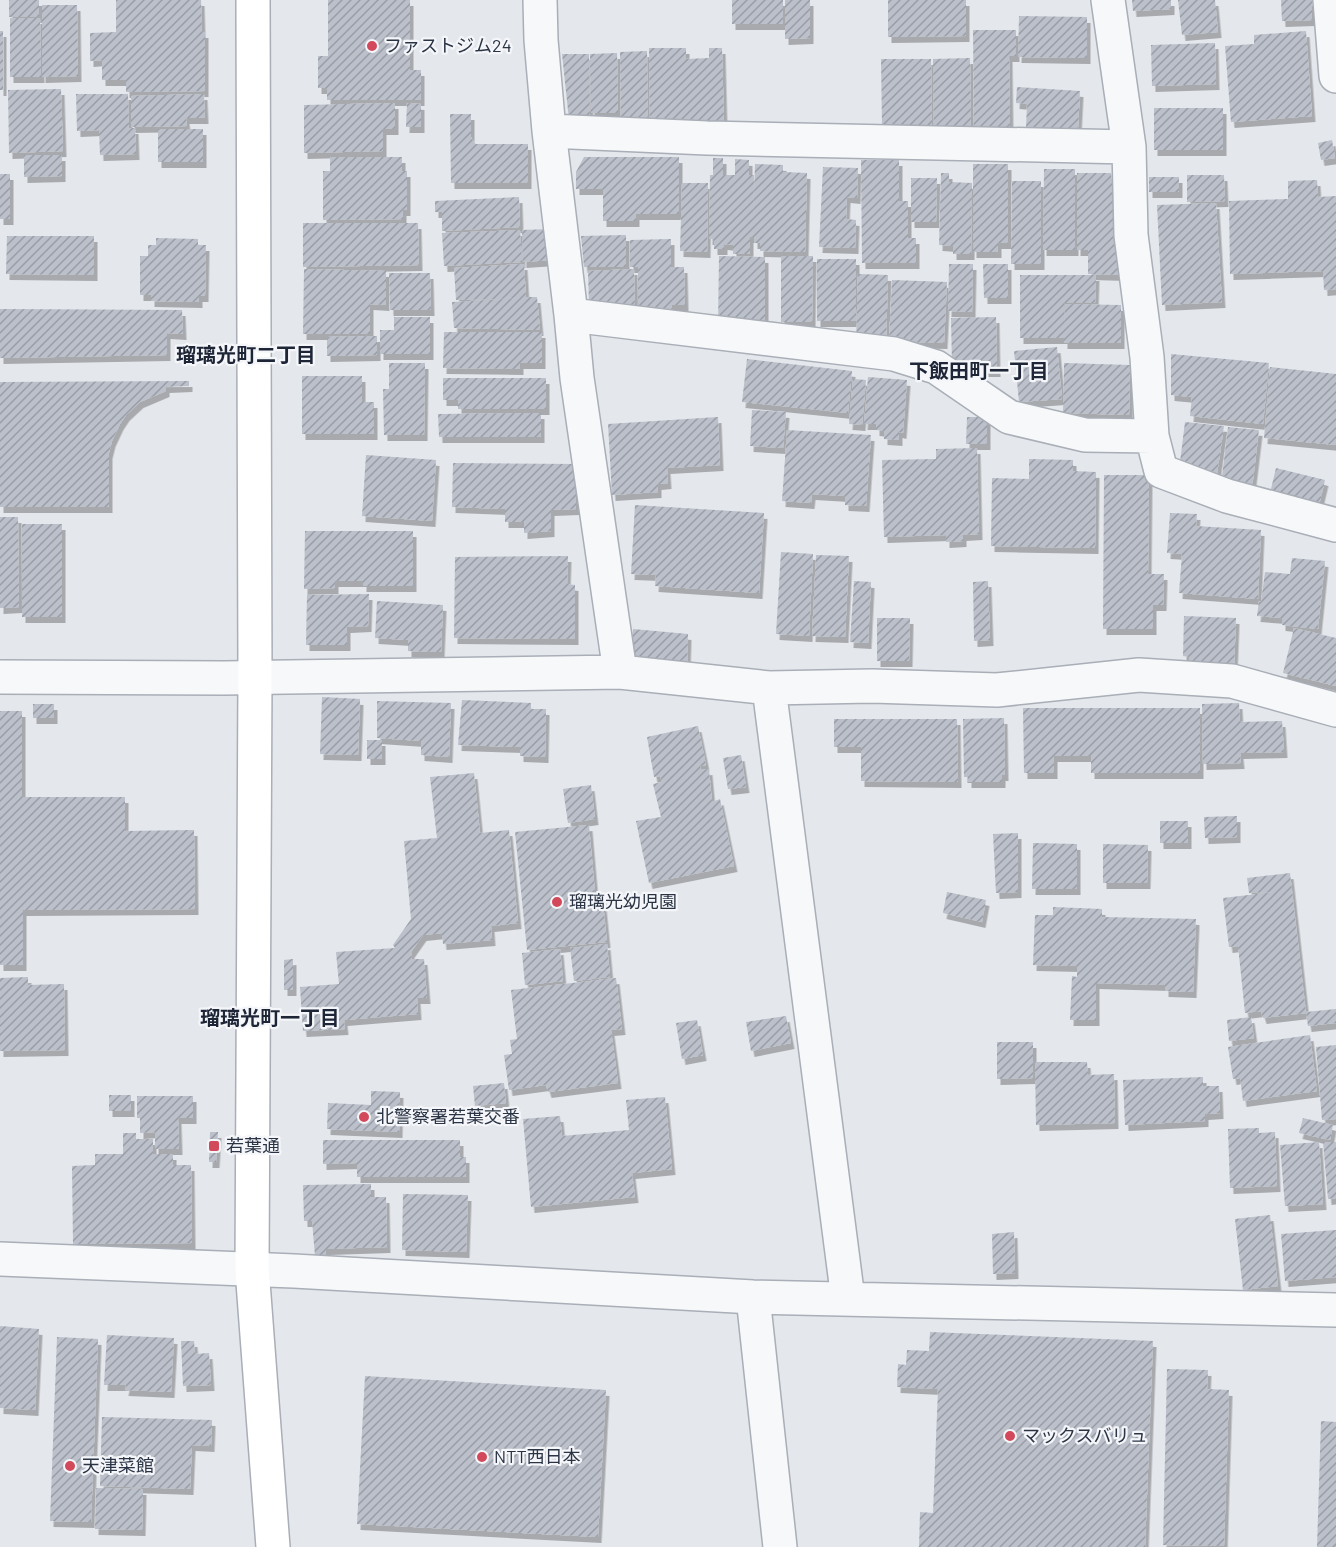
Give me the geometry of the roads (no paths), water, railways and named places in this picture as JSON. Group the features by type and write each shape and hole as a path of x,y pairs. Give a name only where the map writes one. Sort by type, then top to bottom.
{"street":[{"path":"253,0 255,677 252,1269 273,1547"},
{"path":"540,0 549,131 577,378 620,672"},
{"path":"1108,0 1129,147 1131,235 1147,357 1152,436 1161,471 1227,496 1336,525"},
{"path":"1330,0 1336,76"},
{"path":"549,131 707,138 1129,147"},
{"path":"571,315 894,354 936,367 1009,417 1085,435 1152,436"},
{"path":"0,677 255,677 620,672 769,688 872,686 997,690 1139,675 1232,681 1336,710"},
{"path":"769,688 848,1299"},
{"path":"0,1259 228,1270 252,1269 753,1297 1336,1310"},
{"path":"753,1297 780,1547"}],"place":[{"name":"ファストジム24","path":"372,46"},
{"name":"瑠璃光幼児園","path":"557,902"},
{"name":"北警察署若葉交番","path":"364,1117"},
{"name":"若葉通","path":"214,1146"},
{"name":"マックスバリュ","path":"1010,1436"},
{"name":"NTT西日本","path":"482,1457"},
{"name":"天津菜館","path":"70,1466"}],"district":[{"name":"瑠璃光町二丁目","path":"246,355"},
{"name":"下飯田町一丁目","path":"979,371"},
{"name":"瑠璃光町一丁目","path":"270,1018"}]}
